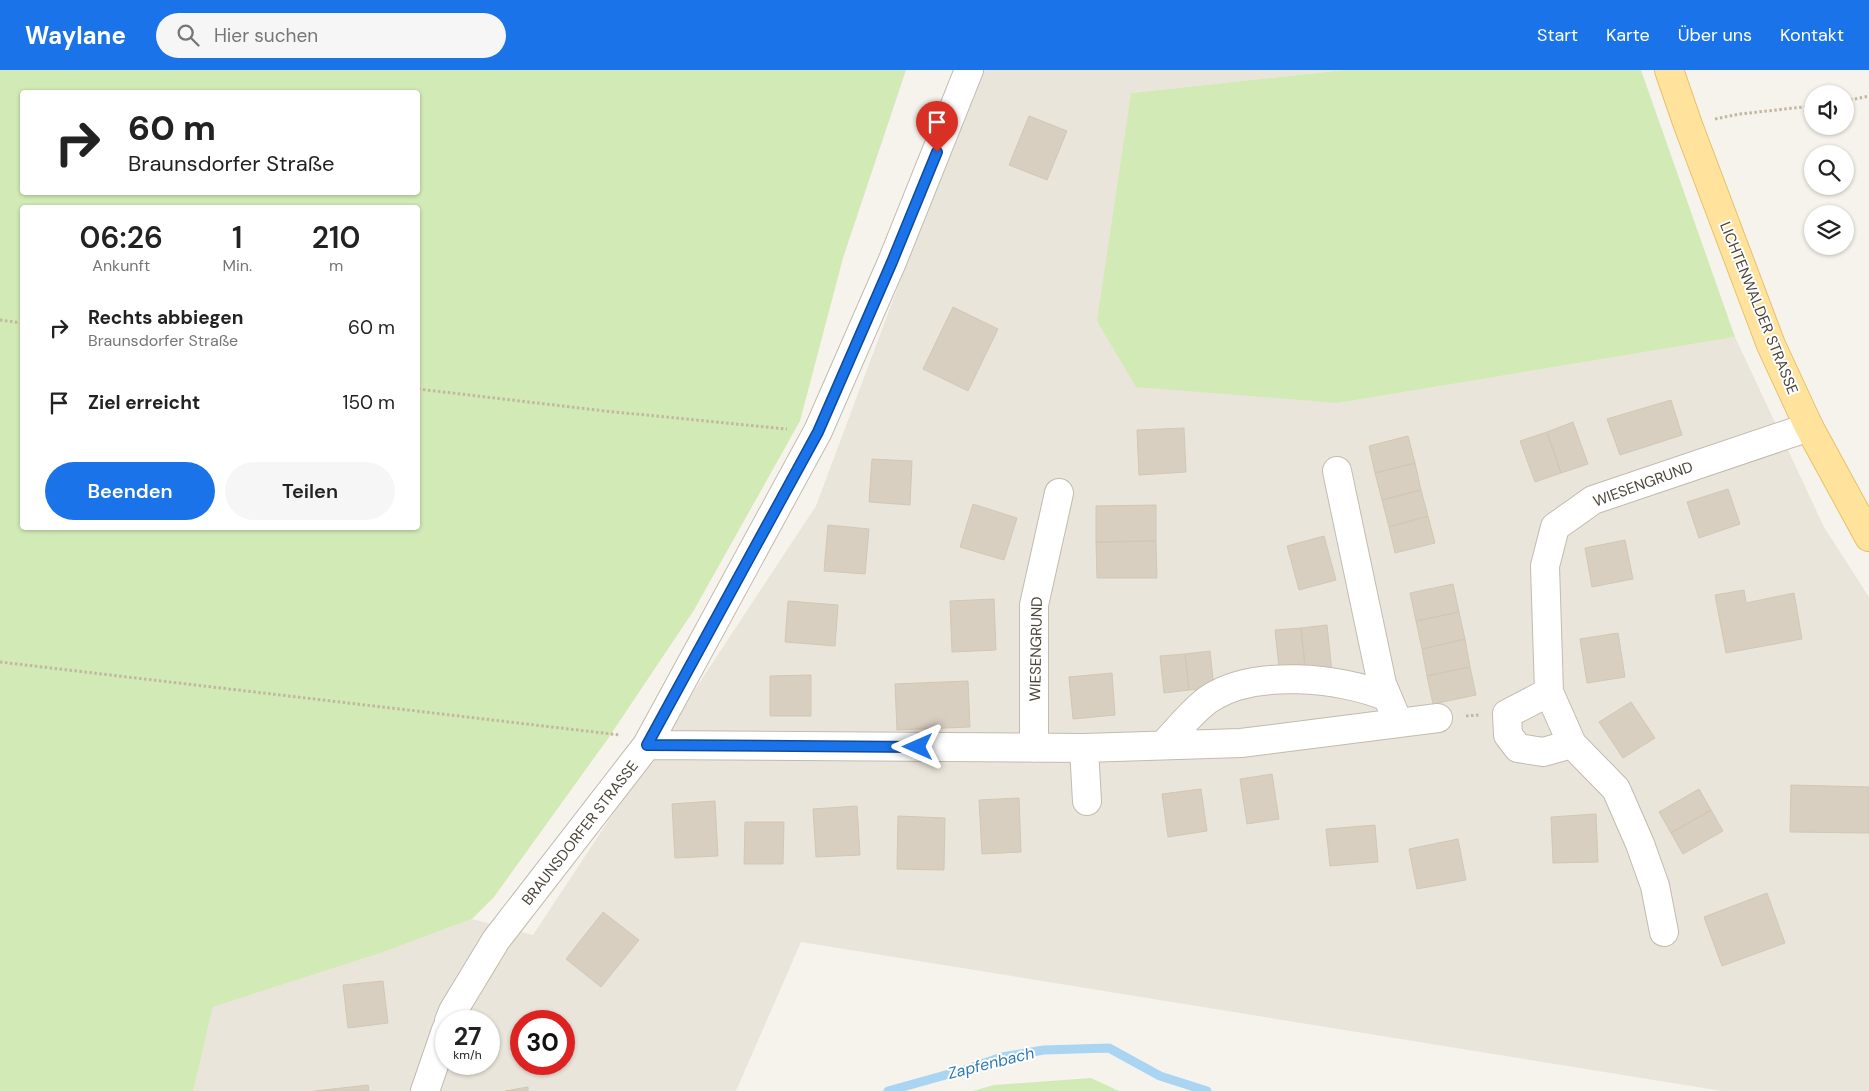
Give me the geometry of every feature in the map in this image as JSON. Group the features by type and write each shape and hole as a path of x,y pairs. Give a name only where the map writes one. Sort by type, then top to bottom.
{"main road":[{"name":"LICHTENWALDER STRASSE","path":"1669,70 1771,345 1809,427 1869,536"}],"street":[{"name":"BRAUNSDORFER STRASSE","path":"454,1010 496,940 647,745 818,432 892,262 967,78 968,70"},
{"name":"WIESENGRUND","path":"1664,932 1656,886 1616,789 1572,744 1549,692 1544,566 1555,527 1593,500 1809,427"},
{"path":"1337,471 1382,684 1398,722"},
{"name":"WIESENGRUND","path":"1034,748 1034,605 1059,493"},
{"path":"1163,746 1208,700 1236,686 1274,680 1314,680 1370,690 1387,697"},
{"path":"1549,692 1507,714 1508,735 1518,748 1543,752 1572,744"},
{"path":"647,745 1034,748 1163,746 1242,743 1438,718"},
{"path":"1084,748 1087,801"},
{"path":"426,1091 435,1064"}],"path":[{"path":"1854,99 1869,96"},
{"path":"1688,125 1740,114 1804,107"},
{"path":"0,320 20,323"},
{"path":"420,389 605,411 818,432"},
{"path":"0,662 619,735 647,745"},
{"path":"1438,718 1507,714"}],"shaded area":[{"path":"979,70 1344,70 1131,93 1338,403 1735,337 1824,527 1869,597 1869,1091 1722,1091 801,942 736,1091 193,1091 213,1007 384,952 472,919 533,935 816,506"}],"green space":[{"path":"0,70 906,70 843,258 800,421 694,610 607,740 494,897 472,919 384,952 213,1007 193,1091 0,1091"},
{"path":"1344,70 1641,70 1735,337 1338,403 1136,387 1097,321 1131,93"},
{"path":"1091,1078 1119,1091 973,1091 994,1085"}],"building":[{"path":"1029,116 1067,131 1047,180 1009,165"},
{"path":"953,307 998,329 968,391 923,369"},
{"path":"1671,400 1682,435 1620,455 1607,419"},
{"path":"1573,422 1588,464 1561,473 1547,432"},
{"path":"1184,428 1186,472 1139,475 1137,430"},
{"path":"1547,432 1561,473 1535,482 1520,441"},
{"path":"1408,436 1415,463 1375,473 1369,446"},
{"path":"872,459 912,461 910,505 869,502"},
{"path":"1415,463 1421,490 1382,500 1375,473"},
{"path":"1728,489 1740,524 1699,538 1687,502"},
{"path":"1421,490 1428,516 1389,527 1382,500"},
{"path":"973,504 1017,518 1004,560 960,547"},
{"path":"1156,505 1156,541 1096,542 1096,506"},
{"path":"1428,516 1435,543 1395,553 1389,527"},
{"path":"828,525 869,529 865,574 824,571"},
{"path":"1324,536 1336,580 1299,590 1287,546"},
{"path":"1625,540 1633,579 1592,587 1585,548"},
{"path":"1156,541 1157,578 1097,578 1096,542"},
{"path":"1453,584 1459,612 1416,621 1410,593"},
{"path":"1744,590 1746,603 1794,593 1802,639 1726,653 1715,595"},
{"path":"994,599 996,650 952,652 950,601"},
{"path":"788,601 838,605 835,646 785,642"},
{"path":"1459,612 1465,639 1422,649 1416,621"},
{"path":"1327,625 1332,672 1306,675 1301,628"},
{"path":"1301,628 1306,675 1280,677 1275,630"},
{"path":"1618,633 1625,677 1587,683 1580,639"},
{"path":"1465,639 1470,667 1427,676 1422,649"},
{"path":"1210,651 1214,688 1189,690 1185,654"},
{"path":"1185,654 1189,690 1164,693 1160,656"},
{"path":"1470,667 1476,695 1433,704 1427,676"},
{"path":"1112,673 1115,715 1073,719 1069,677"},
{"path":"811,675 811,716 770,716 770,676"},
{"path":"968,681 970,727 897,730 895,684"},
{"path":"1631,702 1655,738 1623,758 1599,722"},
{"path":"1272,774 1279,819 1247,824 1240,779"},
{"path":"1791,785 1869,787 1869,833 1790,832"},
{"path":"1201,789 1207,831 1168,837 1162,794"},
{"path":"1699,789 1711,810 1671,833 1659,812"},
{"path":"1019,798 1021,852 982,854 979,800"},
{"path":"715,801 718,856 675,858 672,804"},
{"path":"857,806 860,855 816,857 813,809"},
{"path":"1711,810 1723,831 1683,854 1671,833"},
{"path":"1596,814 1598,862 1553,863 1551,817"},
{"path":"898,816 945,818 944,870 897,869"},
{"path":"745,822 784,822 783,864 744,864"},
{"path":"1375,825 1378,862 1330,866 1326,829"},
{"path":"1458,839 1466,880 1417,889 1409,849"},
{"path":"1767,893 1785,943 1722,966 1704,917"},
{"path":"603,912 639,940 601,987 566,959"},
{"path":"383,981 388,1023 348,1028 343,985"},
{"path":"368,1085 369,1091 315,1091"},
{"path":"528,1087 528,1091 505,1091"}],"waterway":[{"name":"Zapfenbach","path":"888,1091 1002,1057 1044,1050 1109,1048 1160,1076 1207,1091"}],"route":[{"path":"918,747 647,745 818,432 892,262 937,152"}]}
